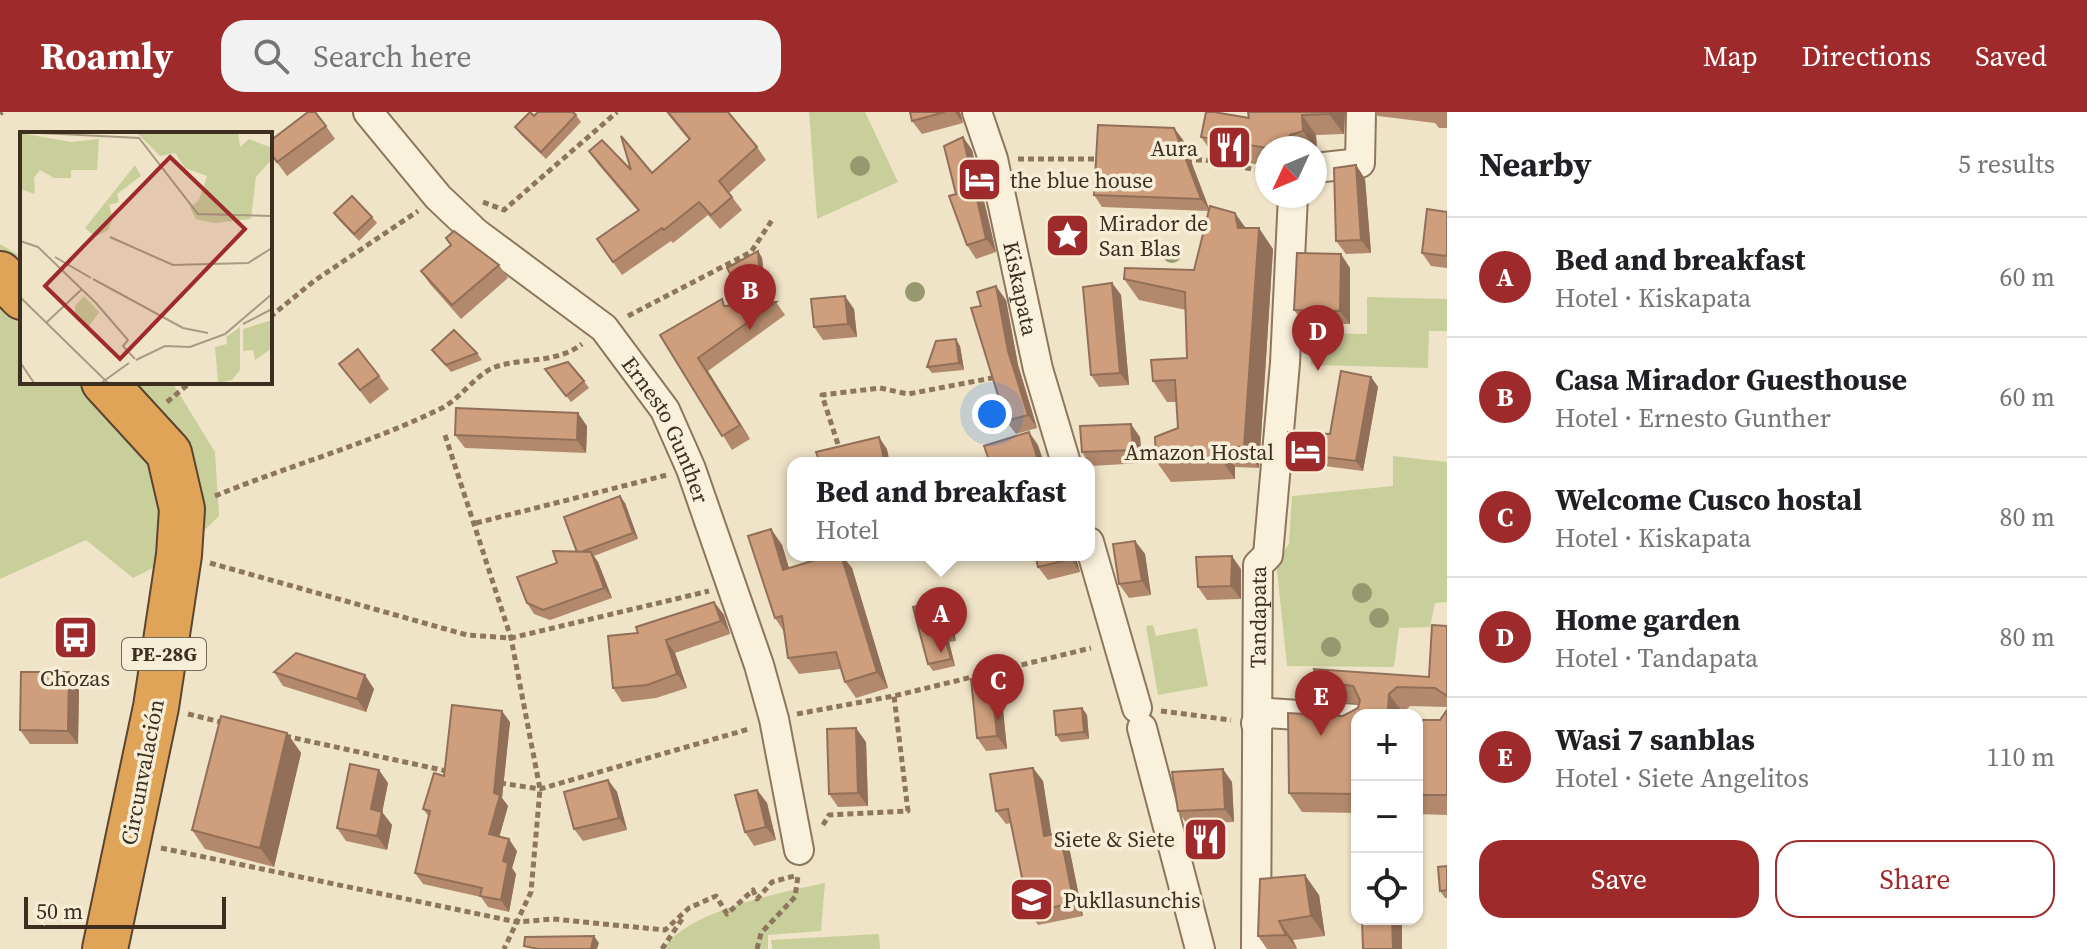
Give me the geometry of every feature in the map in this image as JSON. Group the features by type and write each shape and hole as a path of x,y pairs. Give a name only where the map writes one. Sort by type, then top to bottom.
{"highway":[{"path":"0,274 20,295"},
{"name":"Circunvalación","path":"105,949 156,707 179,555 182,509 169,453 106,384"}],"street":[{"name":"Ernesto Gunther","path":"368,112 438,197 476,233 604,328 665,410 691,469 774,719 799,862"},
{"name":"Kiskapata","path":"977,112 993,159 1038,369 1064,457"},
{"path":"1327,167 1360,163 1361,112"},
{"name":"Tandapata","path":"1256,949 1258,565 1268,555 1285,363 1292,208"},
{"path":"1094,561 1200,949"},
{"path":"1256,723 1268,713 1351,719"}],"path":[{"path":"504,210 617,112"},
{"path":"993,159 1115,160"},
{"path":"1176,160 1206,160 1255,170"},
{"path":"272,315 314,281 438,197"},
{"path":"205,501 270,474 342,451 445,406 493,368 573,352 604,328 751,252 772,220"},
{"path":"842,457 822,395 880,388 908,394 1038,369"},
{"path":"161,406 188,384"},
{"path":"445,435 511,638 540,789 531,892 504,949"},
{"path":"476,523 691,469"},
{"path":"204,562 467,635 511,638 731,586"},
{"path":"496,782 540,789 744,732 774,719 894,696 1116,642"},
{"path":"157,848 517,922 553,919 665,930 689,908 716,896 727,914 753,890 757,899 772,882 799,862 829,815 908,813 894,696"},
{"path":"156,707 241,726"},
{"path":"1139,718 1256,723"},
{"path":"271,733 466,776"},
{"path":"757,949 761,933 795,897 799,862"},
{"path":"662,949 689,908"}],"green space":[{"path":"809,112 865,112 898,182 817,219"},
{"path":"0,244 20,256 20,384 173,384 215,452 219,516 179,555 133,578 86,540 0,579"},
{"path":"1367,297 1447,299 1447,331 1429,331 1428,368 1311,365 1311,333 1367,334"},
{"path":"1393,456 1447,462 1447,602 1435,603 1430,627 1399,628 1394,667 1287,666 1276,561 1289,544 1292,496 1393,486"},
{"path":"1153,625 1156,636 1197,628 1208,686 1158,695 1146,626"},
{"path":"825,883 821,931 768,935 768,949 664,949 693,924 714,914 761,898"},
{"path":"879,934 880,949 772,949 771,940"}],"building":[{"path":"308,112 315,112 326,126 277,162 272,155 272,139"},
{"path":"530,112 534,116 538,112 573,112 576,115 541,152 515,127"},
{"path":"668,112 728,112 757,147 719,181 732,197 711,215 699,202 664,230 662,228 613,262 597,239 639,210 589,151 602,140 631,170 621,136 652,173 690,139"},
{"path":"910,112 945,112 912,121"},
{"path":"1206,112 1249,118 1248,112 1330,112 1302,115 1303,131 1290,136 1255,136 1255,146 1201,137"},
{"path":"1098,125 1174,128 1201,199 1094,195"},
{"path":"963,137 986,239 967,245 949,196 956,194 944,146"},
{"path":"1356,165 1361,240 1336,241 1334,168"},
{"path":"352,196 372,217 354,234 334,213"},
{"path":"1210,206 1235,213 1238,228 1259,228 1244,447 1220,446 1220,458 1156,461 1155,437 1178,428 1175,380 1153,381 1151,360 1187,358 1185,292 1124,279 1125,268 1194,270"},
{"path":"1427,209 1447,212 1447,256 1422,253"},
{"path":"454,231 499,265 452,305 421,271 451,245 446,238"},
{"path":"758,251 760,278 739,290 727,268"},
{"path":"1297,253 1341,254 1340,311 1294,310"},
{"path":"1112,283 1120,373 1091,375 1083,287"},
{"path":"996,286 1008,351 1028,415 1006,421 971,308 981,306 977,292"},
{"path":"845,296 848,324 814,327 811,299"},
{"path":"722,299 724,306 776,302 698,358 740,425 722,436 660,335"},
{"path":"454,330 477,353 446,365 432,350"},
{"path":"956,339 959,363 927,367 936,341"},
{"path":"358,349 379,376 360,390 339,364"},
{"path":"568,362 584,381 566,396 545,369"},
{"path":"1341,371 1371,377 1356,461 1302,454 1301,460 1286,459 1288,432 1330,434"},
{"path":"456,408 578,413 577,440 455,435"},
{"path":"1131,424 1133,450 1082,452 1080,426"},
{"path":"1029,432 1037,457 988,457 984,446"},
{"path":"879,437 884,457 818,457 816,452"},
{"path":"620,496 633,533 577,552 564,517"},
{"path":"771,529 783,570 812,561 843,561 877,672 845,682 836,652 788,658 782,616 775,618 748,536"},
{"path":"1135,541 1142,581 1119,584 1113,544"},
{"path":"553,551 591,552 604,588 543,610 527,603 517,577 557,563"},
{"path":"1232,556 1231,586 1198,587 1196,557"},
{"path":"1036,561 1063,561 1038,567"},
{"path":"943,600 951,634 944,635 951,659 928,664 913,607"},
{"path":"714,602 721,621 666,640 677,674 647,685 613,688 608,636 638,633 636,627"},
{"path":"1432,625 1447,626 1447,696 1435,688 1397,687 1389,694 1388,709 1356,709 1360,700 1353,686 1317,681 1314,669 1429,677"},
{"path":"296,653 365,675 357,699 274,672"},
{"path":"21,672 69,672 68,731 20,730"},
{"path":"991,677 997,736 977,738 971,679"},
{"path":"452,705 502,711 494,793 500,795 489,834 509,839 503,861 508,863 501,900 480,896 482,888 415,873 430,811 423,809 434,773 444,776"},
{"path":"1082,708 1084,732 1056,735 1054,711"},
{"path":"1447,710 1447,795 1423,795 1423,720 1440,720"},
{"path":"1351,712 1351,794 1289,793 1288,713 1343,716"},
{"path":"221,716 287,733 260,848 192,830"},
{"path":"856,728 858,793 829,794 827,729"},
{"path":"350,764 379,770 371,809 382,812 377,836 337,828"},
{"path":"1033,768 1044,836 1060,833 1074,903 1029,912 1008,809 996,811 990,774"},
{"path":"1223,769 1225,809 1178,811 1172,772"},
{"path":"608,780 619,818 574,829 564,792"},
{"path":"757,790 766,827 745,832 735,795"},
{"path":"1447,866 1447,890 1440,891 1438,867"},
{"path":"1305,875 1311,916 1279,921 1286,935 1258,936 1260,879"},
{"path":"1362,925 1392,925 1393,949 1363,949"},
{"path":"594,936 591,949 524,946 525,937"}],"place":[{"name":"Aura","path":"1229,148"},
{"name":"the blue house","path":"979,180"},
{"name":"Mirador de San Blas","path":"1068,236"},
{"name":"Casa Mirador Guesthouse","path":"750,330"},
{"name":"Home garden","path":"1318,371"},
{"name":"Amazon Hostal","path":"1305,452"},
{"name":"Chozas","path":"75,637"},
{"name":"Bed and breakfast","path":"941,653"},
{"name":"Welcome Cusco hostal","path":"998,720"},
{"name":"Wasi 7 sanblas","path":"1321,736"},
{"name":"Siete & Siete","path":"1206,839"},
{"name":"Pukllasunchis","path":"1032,900"}]}
